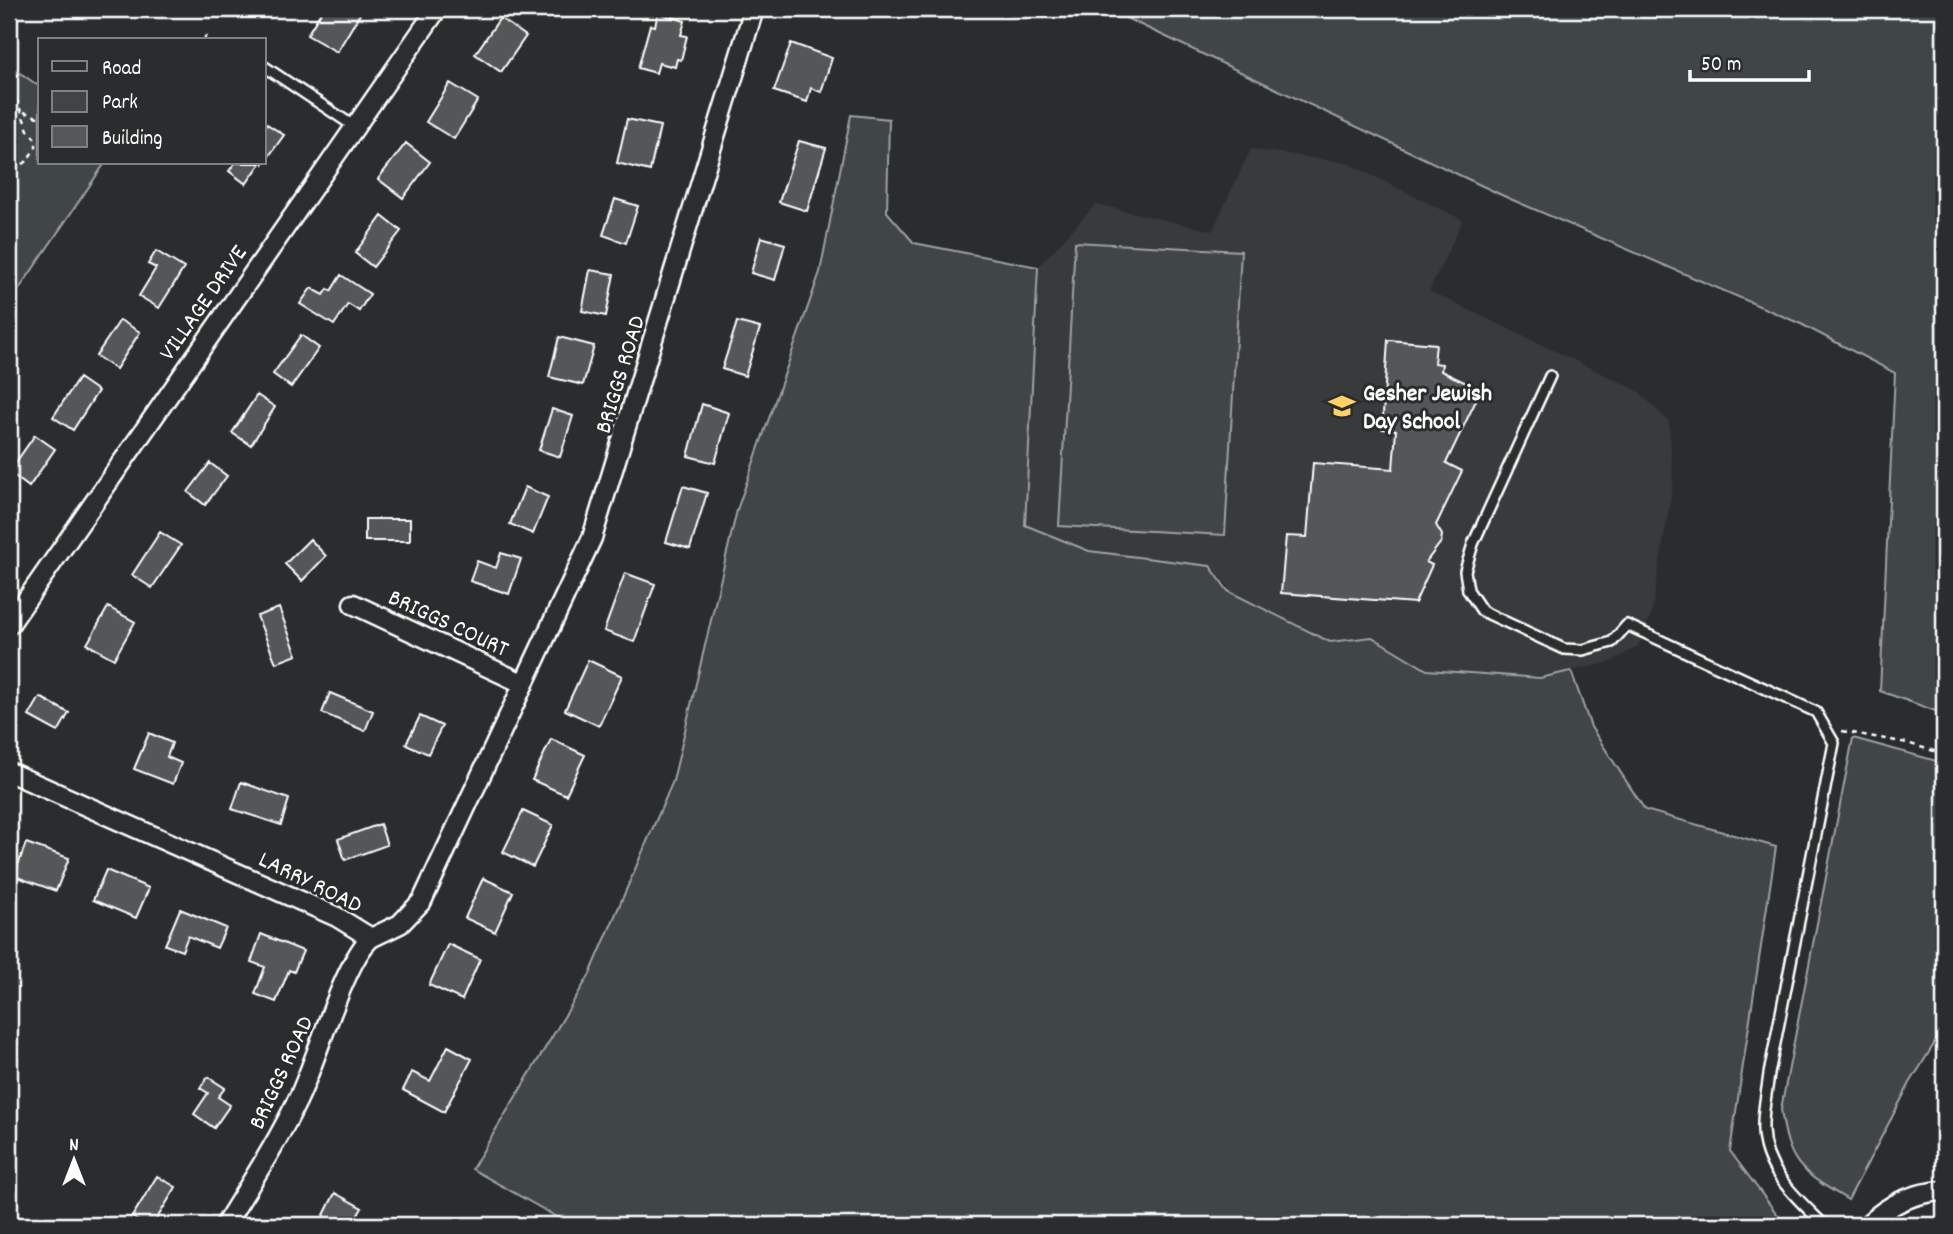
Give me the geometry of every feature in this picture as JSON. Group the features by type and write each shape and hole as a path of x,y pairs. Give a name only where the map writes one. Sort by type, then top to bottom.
{"street":[{"name":"VILLAGE DRIVE","path":"9,625 437,9"},
{"name":"BRIGGS ROAD","path":"498,741 592,538 606,501 754,9"},
{"name":"BRIGGS COURT","path":"353,604 524,684"},
{"name":"LARRY ROAD","path":"9,772 337,917 371,938 400,924 422,901 498,741"},
{"name":"BRIGGS ROAD","path":"225,1225 286,1124 316,1060 356,955 371,938"},
{"path":"1867,1225 1881,1212 1903,1199 1944,1191"}],"lane":[{"path":"266,68 355,127"},
{"path":"1550,376 1473,544 1465,571 1468,590 1482,611 1564,649 1583,650 1612,642 1627,625 1816,712 1834,743 1769,1074 1763,1130 1768,1157 1783,1183 1824,1225"}],"path":[{"path":"9,80 36,148 26,162 9,174"},
{"path":"23,112 38,117"},
{"path":"1825,728 1907,743 1944,754"}],"shaded area":[{"name":"Gesher Jewish Day School","path":"1251,149 1347,163 1463,220 1429,291 1637,390 1669,422 1673,484 1651,615 1638,646 1611,662 1540,678 1427,670 1372,637 1330,642 1227,591 1229,587 1209,566 1089,551 1025,525 1038,267 1096,204 1212,231"}],"green space":[{"path":"1107,9 1944,9 1944,714 1880,691 1895,373 1801,324 1508,198"},
{"path":"9,65 38,86 38,164 104,164 9,304"},
{"path":"851,115 889,119 887,212 914,243 1038,267 1025,525 1089,551 1210,566 1228,591 1330,642 1372,637 1427,670 1540,678 1571,671 1591,727 1645,810 1776,847 1730,1151 1785,1225 571,1225 472,1169 590,974 673,781 737,510 820,272"},
{"path":"1075,242 1241,251 1225,535 1059,526"},
{"path":"1853,738 1944,763 1944,1028 1910,1083 1848,1200 1808,1174 1793,1156 1781,1109"}],"building":[{"path":"323,9 352,9 360,14 337,52 307,35"},
{"path":"658,13 685,21 681,35 687,36 681,60 677,59 675,67 659,63 656,73 638,68 650,25 655,26"},
{"path":"500,18 526,36 501,72 475,54"},
{"path":"791,43 832,58 821,92 811,88 807,102 774,91"},
{"path":"450,83 478,100 454,139 426,122"},
{"path":"627,119 660,126 650,171 617,163"},
{"path":"266,123 284,135 266,160"},
{"path":"799,141 826,148 807,211 779,202"},
{"path":"406,143 430,162 403,198 378,179"},
{"path":"234,164 260,164 246,184 229,171"},
{"path":"615,199 638,206 626,243 603,235"},
{"path":"382,216 401,231 373,267 355,253"},
{"path":"761,237 785,244 775,280 751,273"},
{"path":"156,251 184,268 159,308 139,296 156,268 148,264"},
{"path":"590,270 614,274 606,316 582,311"},
{"path":"341,275 370,294 359,311 348,304 334,325 300,304 311,288 324,295 328,289 331,291"},
{"path":"120,320 140,332 116,369 96,356"},
{"path":"737,322 760,328 745,376 722,369"},
{"path":"301,335 319,348 291,387 273,374"},
{"path":"559,337 594,346 583,385 549,377"},
{"path":"1388,340 1436,344 1434,363 1442,364 1441,371 1481,390 1446,463 1462,471 1436,525 1442,535 1441,542 1426,562 1432,565 1415,603 1281,593 1286,536 1307,537 1313,463 1393,469 1396,430 1382,429"},
{"path":"79,378 98,391 73,430 53,417"},
{"path":"257,395 275,407 251,445 232,433"},
{"path":"702,404 729,413 715,463 688,456"},
{"path":"552,409 573,416 560,457 539,450"},
{"path":"35,435 55,449 29,487 9,472"},
{"path":"210,463 227,476 205,505 188,492"},
{"path":"683,486 707,493 690,549 666,542"},
{"path":"525,487 548,497 533,534 510,524"},
{"path":"365,519 410,519 410,541 365,541"},
{"path":"160,532 181,545 152,588 132,575"},
{"path":"310,539 326,556 302,581 285,564"},
{"path":"501,553 521,559 509,594 470,581 477,561 496,568"},
{"path":"625,573 655,584 634,642 604,631"},
{"path":"108,607 135,622 114,659 87,644"},
{"path":"279,608 297,655 276,663 257,616"},
{"path":"588,660 622,676 599,726 565,710"},
{"path":"330,693 373,711 365,731 322,713"},
{"path":"40,697 69,713 58,732 29,716"},
{"path":"420,716 442,726 428,754 406,744"},
{"path":"149,733 172,743 167,757 181,763 173,784 134,769"},
{"path":"551,739 585,755 566,795 532,780"},
{"path":"241,782 289,799 281,825 232,809"},
{"path":"523,811 553,825 533,867 503,852"},
{"path":"380,824 387,845 345,860 338,839"},
{"path":"26,843 69,858 56,891 14,876"},
{"path":"106,870 149,888 136,918 93,900"},
{"path":"483,878 513,892 495,932 465,918"},
{"path":"180,909 226,928 217,948 188,936 182,951 165,945"},
{"path":"261,934 303,951 294,972 289,970 276,1002 255,994 265,967 251,962"},
{"path":"448,944 480,959 462,1000 429,985"},
{"path":"448,1046 472,1059 444,1112 403,1090 412,1072 430,1081"},
{"path":"208,1077 225,1088 218,1097 230,1105 214,1128 194,1114 208,1093 200,1088"},
{"path":"157,1176 176,1187 153,1225 145,1225 132,1217"},
{"path":"335,1193 362,1208 352,1225 319,1225"}],"place":[{"name":"Gesher Jewish Day School","path":"1342,406"}]}
